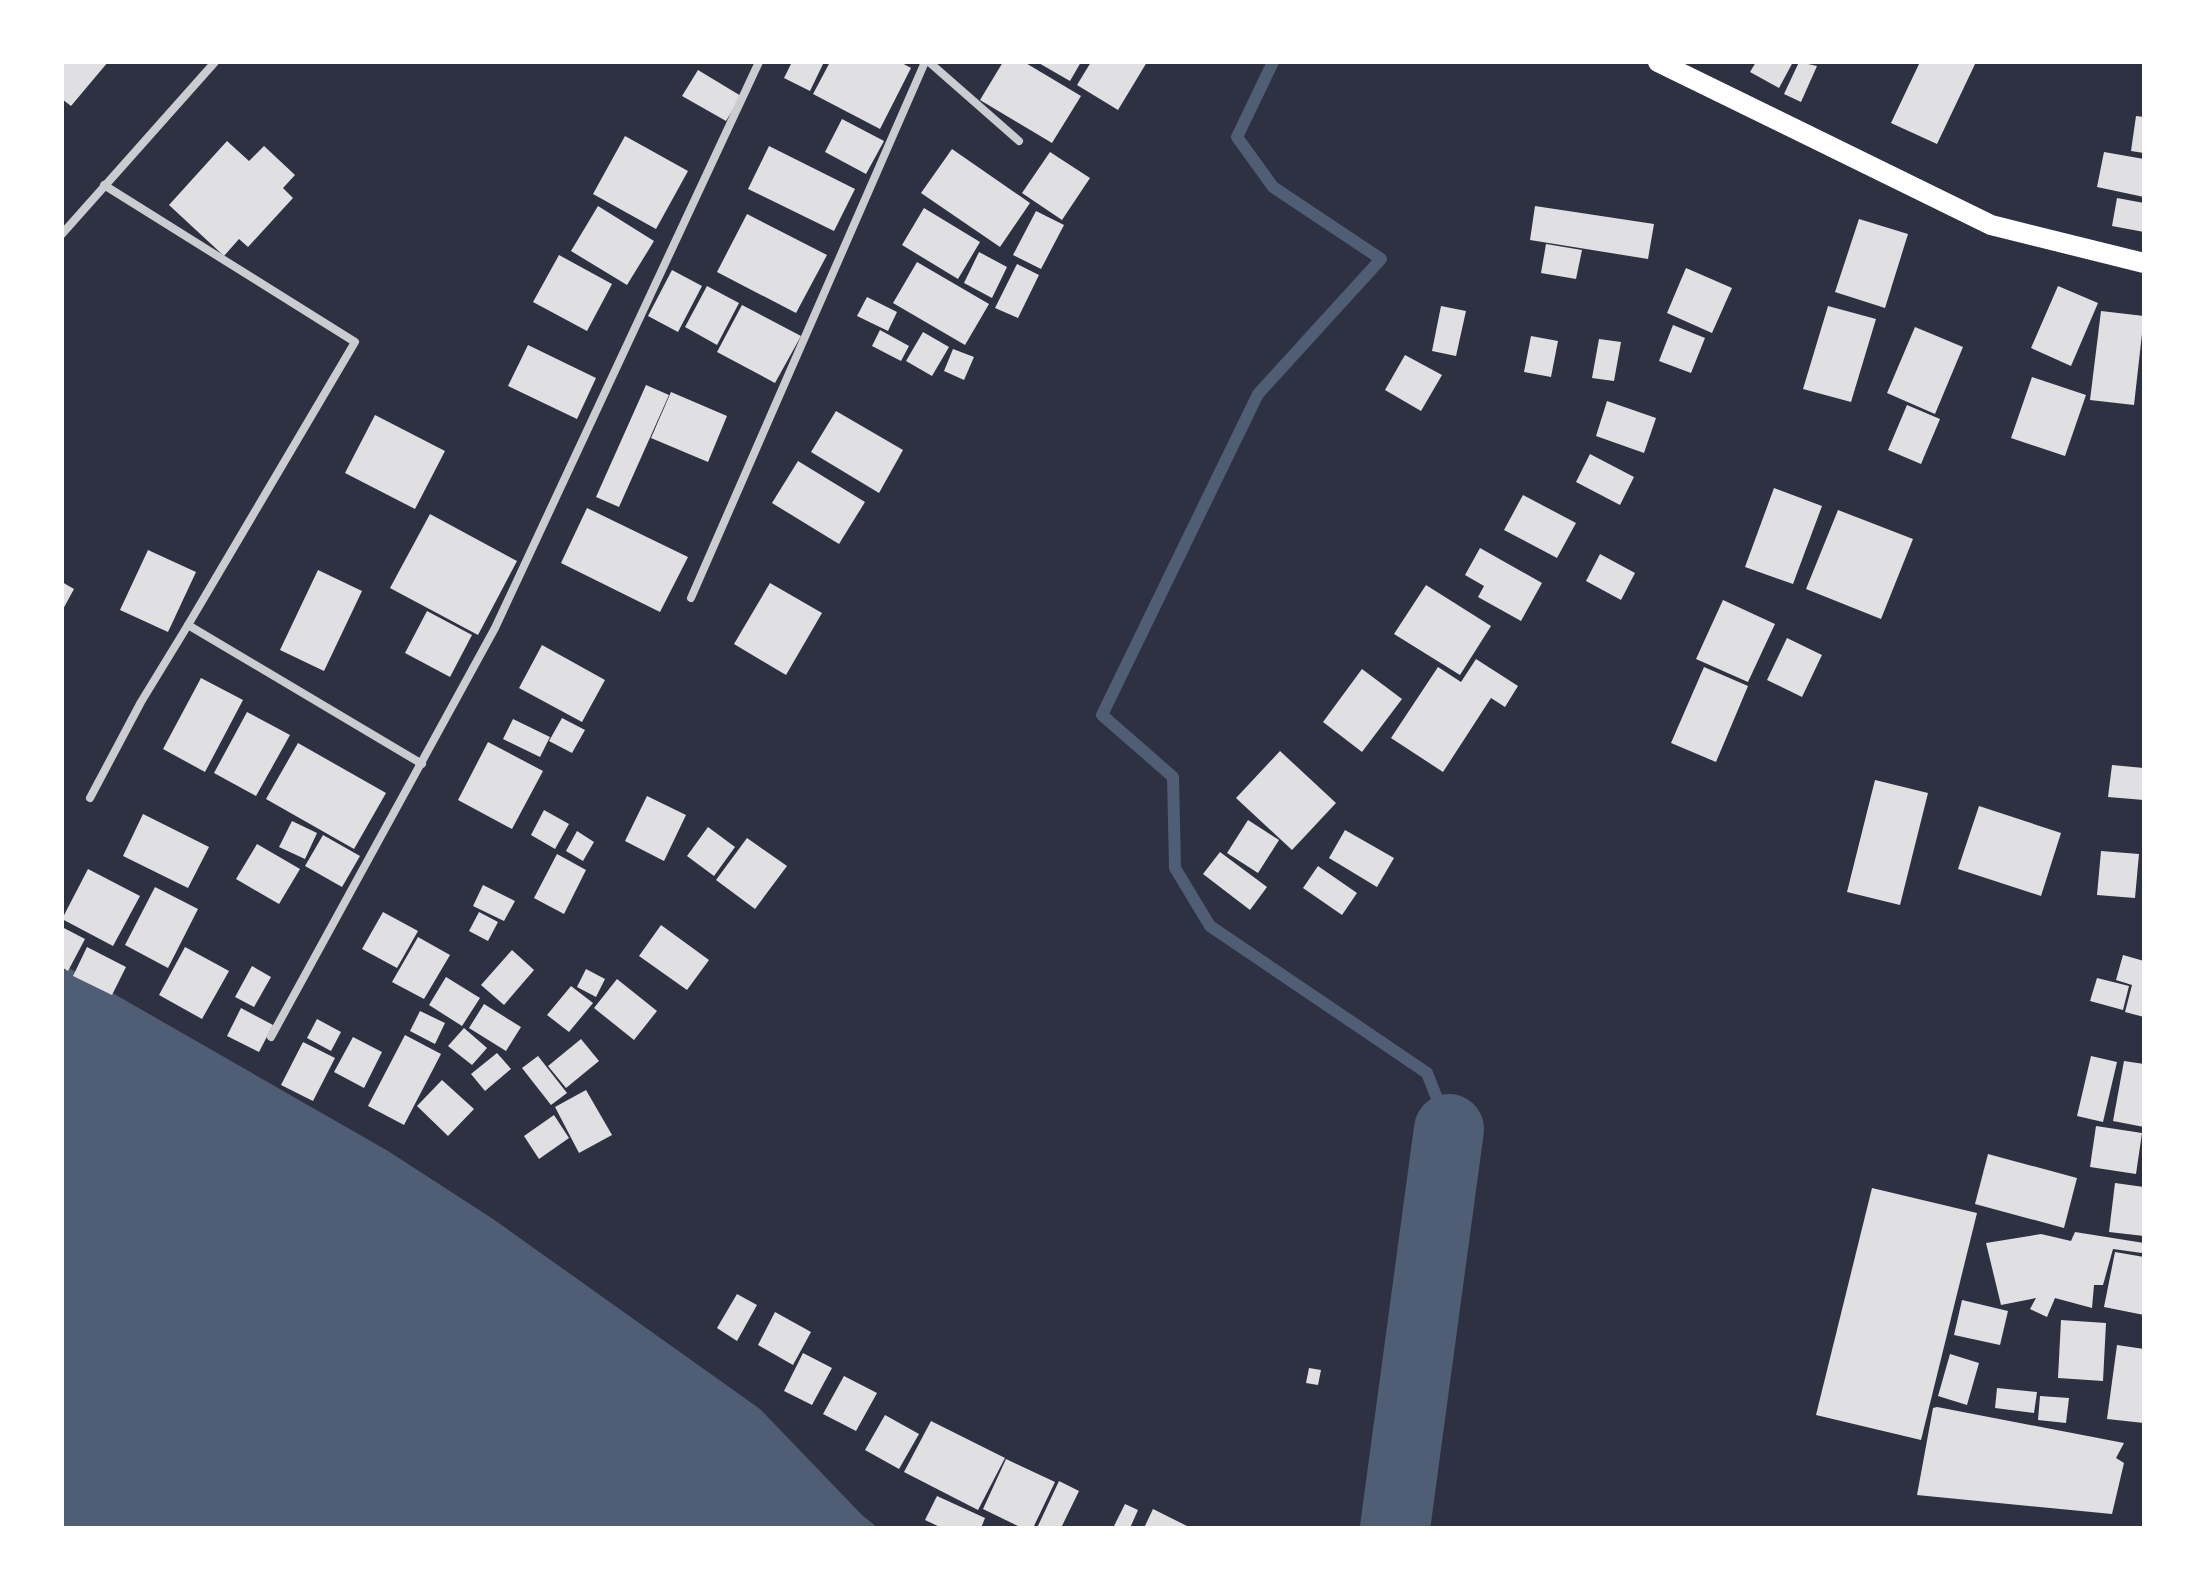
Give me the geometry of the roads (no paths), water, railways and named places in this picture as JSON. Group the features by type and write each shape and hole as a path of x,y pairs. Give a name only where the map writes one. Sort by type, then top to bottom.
{"main road":[{"path":"1658,62 1991,225 2144,263"}],"street":[{"path":"62,234 215,62"},
{"path":"271,1037 495,628 759,62"},
{"path":"691,598 927,62 1019,141"},
{"path":"90,798 141,702 355,342 104,185"},
{"path":"188,625 422,764"}],"water":[{"path":"62,964 388,1151 493,1219 760,1409 878,1528 62,1528"}],"waterway":[{"path":"1273,62 1237,137 1273,187 1381,259 1258,394 1102,715 1173,777 1175,868 1210,926 1427,1073 1449,1129"},
{"path":"1395,1528 1449,1129"}]}
